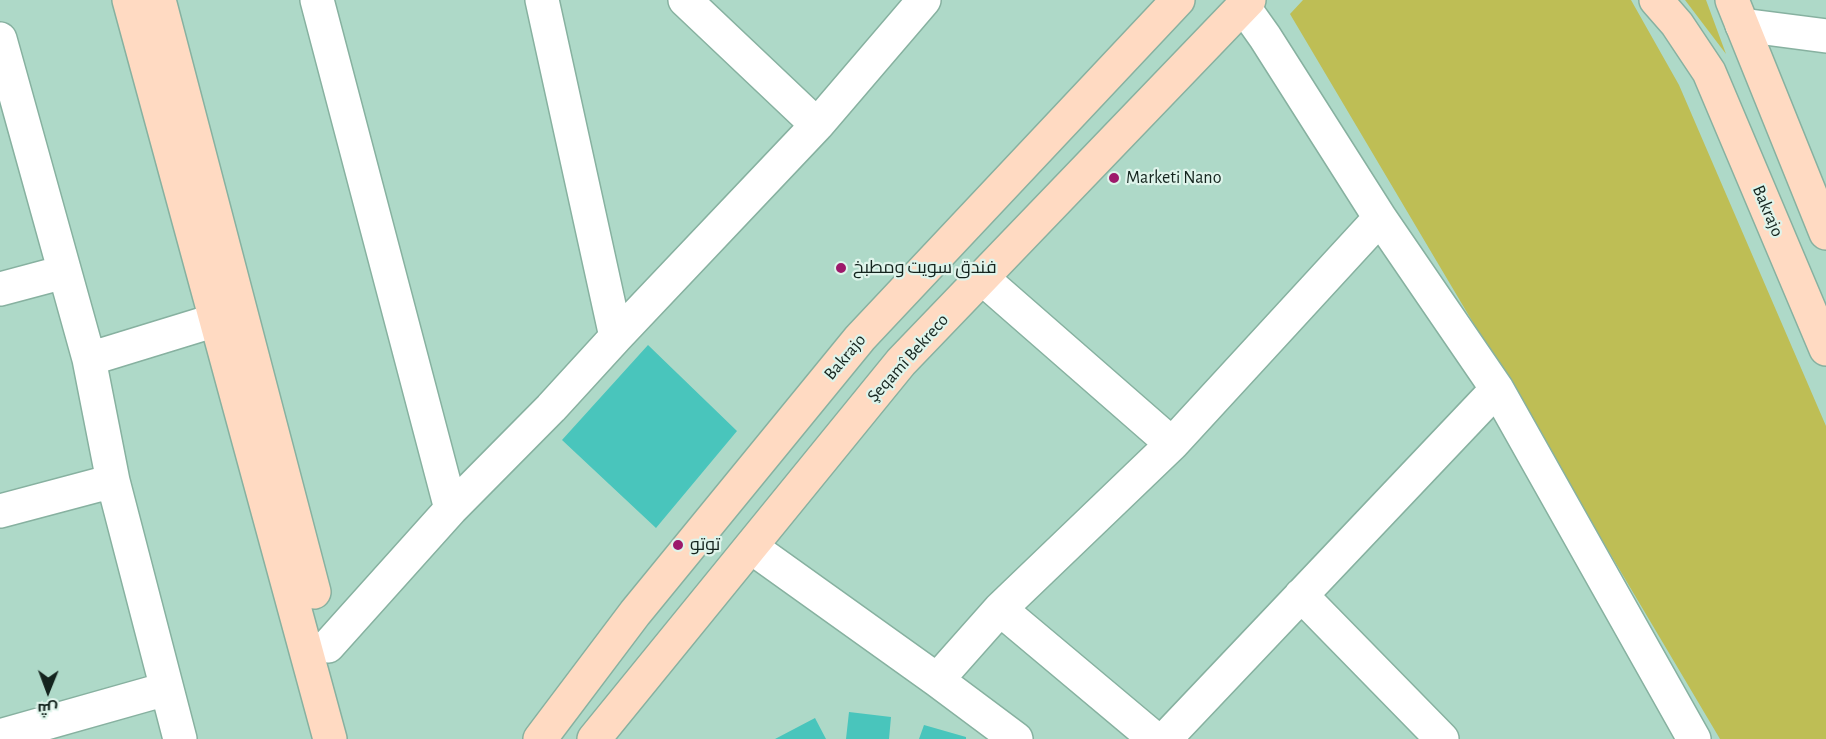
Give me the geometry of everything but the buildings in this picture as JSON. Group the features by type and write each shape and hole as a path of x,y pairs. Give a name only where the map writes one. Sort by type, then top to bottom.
{"main road":[{"path":"129,0 330,739"},
{"path":"159,0 352,739"},
{"name":"Bakrajo","path":"540,739 635,613 860,338 1178,0"},
{"name":"Bakrajo","path":"1656,0 1677,24 1709,72 1826,349"},
{"name":"Şeqamî Bekreco","path":"594,739 901,362 1246,3"},
{"path":"1737,13 1826,233"}],"street":[{"path":"317,0 451,509"},
{"path":"542,0 616,337"},
{"path":"685,0 817,125"},
{"path":"328,646 451,509 551,408 817,125 924,0"},
{"path":"1246,3 1265,37 1380,218 1497,389 1694,739"},
{"path":"1737,13 1826,36"},
{"path":"0,39 4,71 89,358 112,481 180,739"},
{"path":"937,680 1000,609 1172,444 1380,218"},
{"path":"0,289 64,272"},
{"path":"982,278 1172,444"},
{"path":"89,358 216,320"},
{"path":"1165,739 1497,389"},
{"path":"0,511 112,481"},
{"path":"751,547 1016,739"},
{"path":"1301,596 1442,739"},
{"path":"1000,609 1155,739"},
{"path":"0,736 166,689"}],"shaded area":[{"path":"1303,0 1631,0 1679,85 1826,426 1826,739 1720,739 1290,14"},
{"path":"1685,0 1706,0 1726,54"}],"place":[{"name":"Marketi Nano","path":"1114,178"},
{"name":"فندق سويت ومطبخ","path":"841,268"},
{"name":"توتو","path":"678,545"}]}
